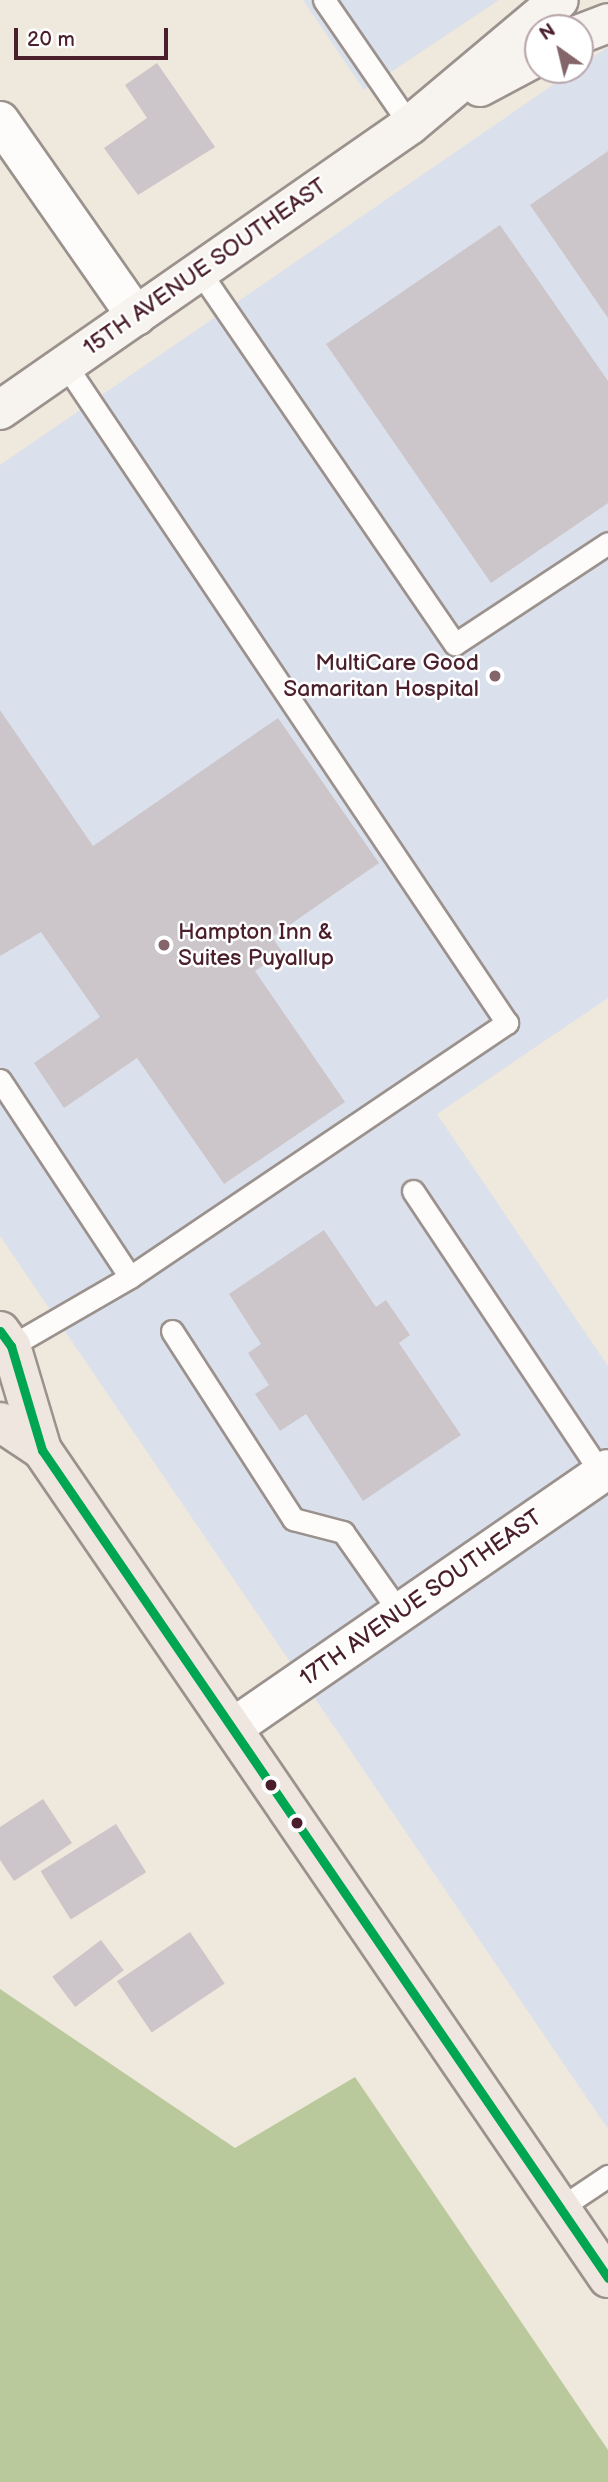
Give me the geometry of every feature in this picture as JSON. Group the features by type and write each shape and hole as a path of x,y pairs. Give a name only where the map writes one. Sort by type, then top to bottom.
{"main road":[{"path":"5,1338 42,1450 234,1727 608,2278"},
{"path":"0,1422 42,1450"}],"street":[{"name":"15TH AVENUE SOUTHEAST","path":"0,410 410,125 559,0"},
{"name":"15TH AVENUE SOUTHEAST","path":"410,125 524,64"},
{"path":"0,121 135,316"},
{"name":"17TH AVENUE SOUTHEAST","path":"234,1727 605,1472"}],"lane":[{"path":"324,0 410,125"},
{"path":"200,272 454,644 608,543"},
{"path":"5,1338 130,1278 507,1023 65,365"},
{"path":"0,1080 130,1278"},
{"path":"413,1191 605,1472"},
{"path":"172,1331 293,1519 343,1532 400,1613"},
{"path":"560,2208 608,2176"}],"shaded area":[{"path":"303,0 499,0 364,90"},
{"path":"608,47 608,998 437,1114 608,1366 608,2129 0,1236 0,465 554,84 594,84 594,57"}],"green space":[{"path":"0,1989 235,2148 355,2077 608,2450 608,2482 0,2482"}],"building":[{"path":"157,63 215,147 138,195 104,148 147,118 125,85"},
{"path":"608,151 608,318 530,205"},
{"path":"500,225 608,381 608,503 491,583 326,344"},
{"name":"Hampton Inn & Suites Puyallup","path":"0,710 93,846 278,718 379,863 272,937 283,953 255,971 345,1102 224,1184 137,1058 64,1108 34,1063 100,1017 41,932 0,956"},
{"path":"324,1230 376,1307 386,1300 410,1335 399,1343 461,1435 363,1501 306,1414 280,1431 255,1394 269,1385 248,1353 261,1344 229,1294"},
{"path":"43,1799 72,1843 14,1881 0,1860 0,1827"},
{"path":"116,1824 146,1872 71,1920 41,1871"},
{"path":"190,1932 225,1983 152,2033 117,1981"},
{"path":"101,1940 124,1970 75,2007 52,1977"}],"transit line":[{"path":"0,1331 11,1346 42,1450 608,2278"}],"place":[{"name":"MultiCare Good Samaritan Hospital","path":"495,676"},
{"name":"Hampton Inn & Suites Puyallup","path":"164,945"}]}
